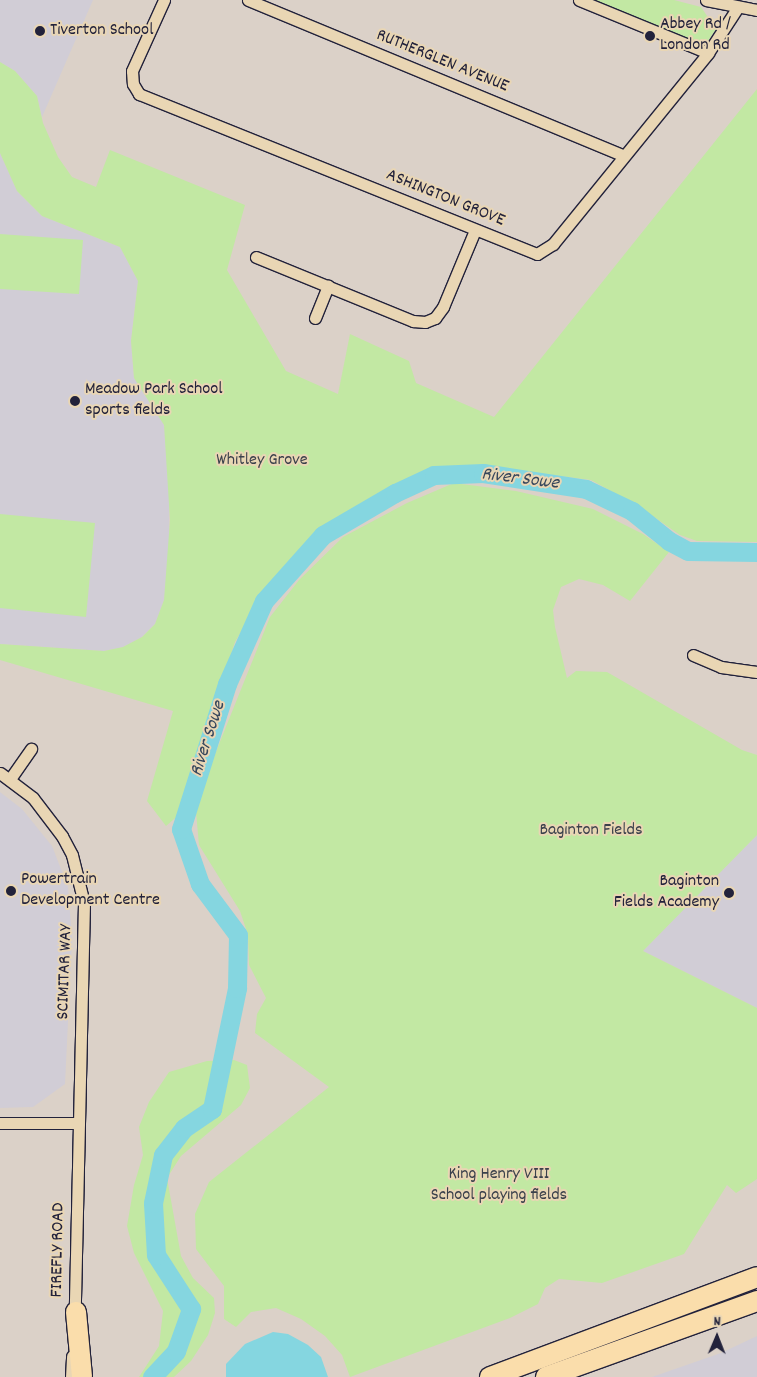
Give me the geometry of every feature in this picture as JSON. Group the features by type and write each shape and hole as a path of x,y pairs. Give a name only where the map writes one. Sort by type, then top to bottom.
{"highway":[{"path":"490,1377 757,1277"},
{"path":"546,1377 757,1300"},
{"path":"76,1312 77,1373"},
{"path":"564,1377 592,1360"},
{"path":"474,1377 512,1368"}],"street":[{"name":"ASHINGTON GROVE","path":"164,0 132,71 133,84 139,94 530,253 543,252 708,53 738,7"},
{"name":"RUTHERGLEN AVENUE","path":"248,0 623,155"},
{"path":"579,0 708,53"},
{"path":"706,0 757,10"},
{"path":"256,257 413,321 431,320 443,307 475,230"},
{"path":"315,318 328,286"},
{"path":"693,655 721,667 757,672"},
{"path":"5,776 31,749"},
{"name":"SCIMITAR WAY","path":"5,776 33,798 62,836 80,883 86,924 79,1123"},
{"path":"0,1123 79,1123"},
{"name":"FIREFLY ROAD","path":"76,1312 79,1123"}],"shaded area":[{"name":"Tiverton School","path":"0,0 93,0 42,117 37,96 15,71 0,62"},
{"name":"Meadow Park School sports fields","path":"0,153 17,191 42,216 120,247 138,281 131,341 134,378 164,425 169,458 169,575 164,600 155,624 142,637 123,647 104,651 0,644"},
{"path":"0,792 22,809 52,846 68,887 72,938 65,1084 33,1107 0,1108"},
{"name":"Baginton Fields Academy","path":"757,835 757,1008 643,951"},
{"path":"757,1336 757,1377 652,1377 721,1353"}],"green space":[{"path":"592,0 674,0 701,7 716,29 708,41 697,43"},
{"name":"Whitley Grove","path":"0,62 15,71 37,96 43,123 58,157 72,177 96,187 110,150 245,205 227,270 286,371 338,394 350,334 409,361 416,383 494,417 757,89 757,542 697,541 680,535 638,506 591,480 473,465 432,472 408,480 321,533 261,598 235,642 180,814 166,826 147,801 173,711 0,660 0,644 104,651 123,647 142,637 155,624 164,600 170,520 164,425 134,378 131,341 138,281 120,247 42,216 17,191 0,153"},
{"path":"0,234 83,240 79,294 0,289"},
{"path":"454,483 516,491 593,509 643,534 669,552 630,601 603,585 579,579 561,587 553,610 555,627 567,678 576,671 607,672 742,750 757,755 757,835 643,951 757,1008 757,1179 736,1193 727,1185 684,1254 602,1283 559,1279 545,1288 538,1304 510,1318 350,1377 342,1355 325,1336 301,1319 276,1308 251,1312 236,1327 224,1319 224,1286 196,1249 195,1214 209,1182 329,1087 255,1033 257,1014 266,998 249,965 248,935 240,911 199,845 196,812 203,784 270,617 299,580 343,537 407,503"},
{"path":"0,514 95,523 86,617 0,608"},
{"path":"234,1060 247,1065 250,1088 241,1105 181,1156 167,1178 181,1256 193,1278 214,1298 215,1313 208,1335 191,1361 174,1377 139,1377 159,1346 163,1311 134,1253 127,1226 134,1185 143,1155 139,1127 149,1102 169,1072 207,1061"}],"water":[{"path":"273,1332 288,1334 308,1345 321,1357 328,1377 226,1377 226,1364 245,1344"}],"waterway":[{"name":"River Sowe","path":"152,1377 176,1351 191,1309 156,1255 153,1203 163,1155 184,1128 212,1109 237,988 238,935 200,884 181,829 227,684 264,601 323,535 395,493 434,475 483,473 586,489 632,511 669,541 688,551 757,552"}],"place":[{"name":"Tiverton School","path":"40,31"},
{"name":"Abbey Rd / London Rd","path":"650,36"},
{"name":"Meadow Park School sports fields","path":"75,401"},
{"name":"Powertrain Development Centre","path":"11,891"},
{"name":"Baginton Fields Academy","path":"729,893"}],"park label":[{"name":"Baginton Fields","path":"591,831"},
{"name":"King Henry VIII School playing fields","path":"499,1186"}]}
